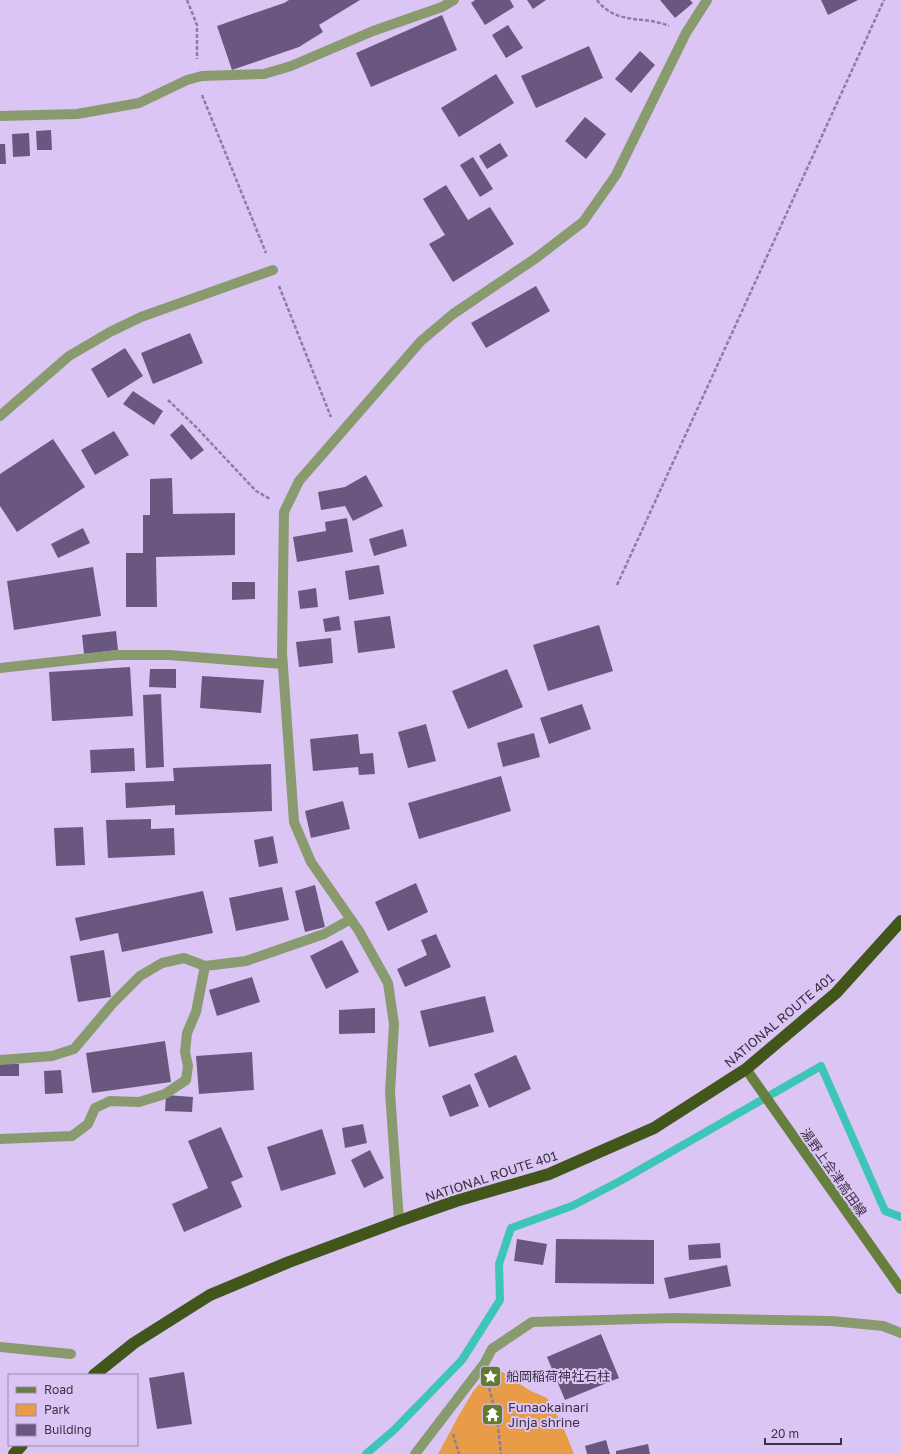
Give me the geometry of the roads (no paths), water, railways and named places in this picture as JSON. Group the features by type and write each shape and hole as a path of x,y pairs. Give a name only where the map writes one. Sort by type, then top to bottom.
{"highway":[{"name":"NATIONAL ROUTE 401","path":"95,1374 134,1343 210,1295 289,1262 399,1221 456,1201 549,1174 654,1128 746,1069 836,993 901,921"},
{"path":"14,1454 21,1446"}],"main road":[{"name":"湯野上会津高田線","path":"746,1069 901,1290"}],"street":[{"path":"0,116 77,114 139,103 187,80 202,76 264,74 291,66 373,30 442,7 454,0"},
{"path":"399,1221 390,1092 394,1024 388,983 351,919 311,862 294,822 282,653 284,512 299,481 421,341 453,314 536,258 583,222 616,175 686,33 708,0"},
{"path":"0,416 69,356 110,332 141,316 273,270"},
{"path":"0,668 117,655 169,655 283,664"},
{"path":"0,1060 52,1056 74,1049 113,1003 140,976 162,964 184,958 205,966 246,961 324,934 351,919"},
{"path":"0,1139 72,1136 88,1124 95,1108 110,1101 139,1102 165,1094 186,1080 188,1066 185,1052 187,1033 196,1012 205,966"},
{"path":"415,1454 484,1364 492,1349 532,1322 674,1318 832,1321 883,1326 901,1333"},
{"path":"0,1347 71,1354"}],"waterway":[{"path":"366,1454 394,1430 462,1360 500,1300 499,1264 511,1228 572,1206 622,1180 821,1066 885,1211 901,1217"}],"place":[{"name":"船岡稲荷神社石柱","path":"491,1376"},
{"name":"Funaokainari Jinja shrine","path":"493,1414"}]}
